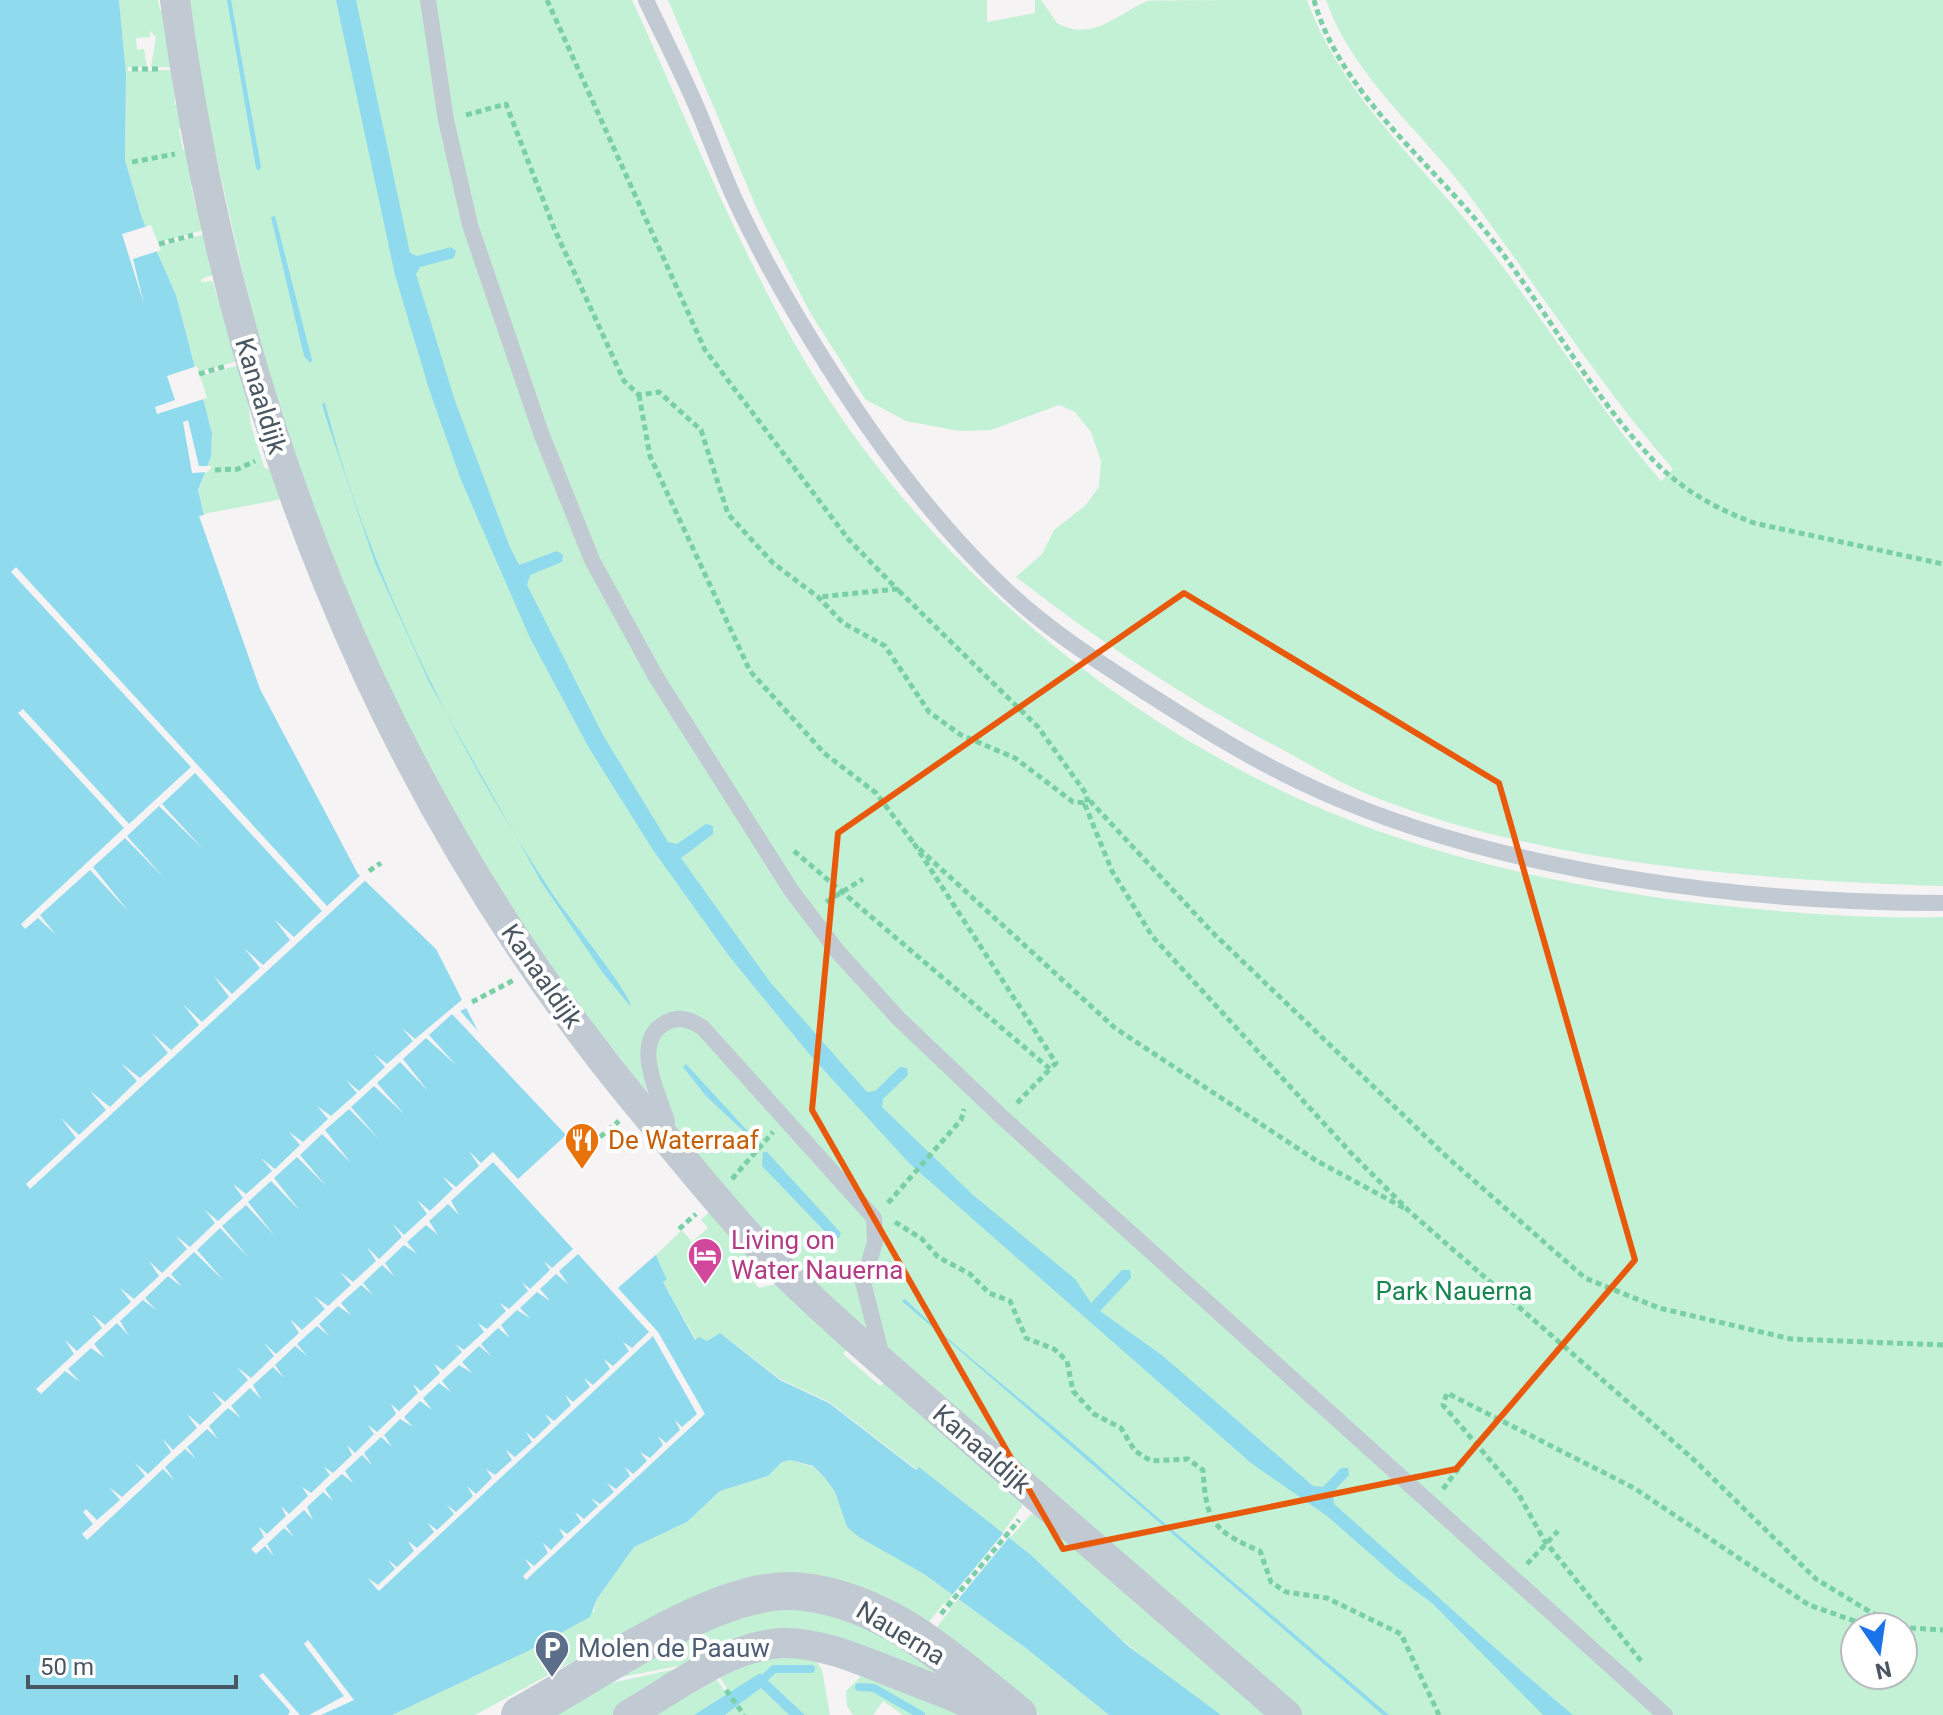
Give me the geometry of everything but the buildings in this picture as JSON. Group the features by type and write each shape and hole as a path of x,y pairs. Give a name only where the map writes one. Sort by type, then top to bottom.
{"street":[{"name":"Kanaaldijk","path":"175,0 199,150 242,335 277,446 338,609 396,738 445,828 536,969 615,1079 776,1264 883,1362 1287,1715"},
{"name":"Nauerna","path":"520,1715 690,1619 751,1596 788,1591 838,1599 896,1624 1005,1713"},
{"name":"Nauerna","path":"628,1715 722,1661 753,1649 782,1643 808,1645 848,1657 1005,1713"}],"lane":[{"path":"428,0 446,120 470,225 541,433 592,560 625,625 791,890 838,952 898,1018 1003,1118 1665,1715"},
{"path":"646,0 757,246 831,371 901,471 972,556 1015,598 1081,651 1205,730 1285,775 1369,811 1428,830 1549,862 1671,884 1870,903 1943,903"},
{"path":"665,1138 667,1121 648,1050 655,1030 672,1019 694,1021 878,1216 875,1242 863,1282 883,1362"}],"path":[{"path":"547,0 705,350 849,540 1038,727 1087,795 1086,808 1112,871 1152,936 1352,1154 1410,1212 1692,1458 1816,1579 1846,1601 1870,1611"},
{"path":"1314,0 1333,45 1372,104 1478,220 1578,364 1637,440 1678,483 1727,513 1754,523 1943,564"},
{"path":"446,120 506,104 545,206 624,381 639,395 650,456 750,671 824,753 876,793 915,845 1056,1063 1014,1106"},
{"path":"132,162 199,150"},
{"path":"639,395 659,392 701,430 728,514 773,563 818,597 843,623 885,646 929,712 961,735 1015,758 1073,802 1091,802 1212,932 1447,1157 1585,1278 1659,1308 1791,1339 1943,1345"},
{"path":"215,470 238,469 261,458 264,450 277,446"},
{"path":"818,597 897,589"},
{"path":"787,845 1050,1069"},
{"path":"915,845 1115,1028 1317,1161 1410,1212"},
{"path":"369,871 381,863"},
{"path":"825,903 863,879"},
{"path":"472,1002 536,969"},
{"path":"965,1101 961,1120 910,1174 878,1216 922,1239 938,1257 970,1274 989,1293 1010,1301 1026,1338 1054,1349 1067,1361 1073,1391 1094,1414 1121,1428 1135,1451 1151,1461 1188,1459 1203,1470 1205,1508 1218,1530 1260,1551 1271,1582 1286,1592 1327,1598 1401,1634 1439,1715"},
{"path":"715,1197 785,1119"},
{"path":"1645,1665 1546,1543 1518,1493 1443,1405 1447,1393 1634,1488 1809,1605 1839,1616"},
{"path":"1440,1492 1476,1445"},
{"path":"932,1624 1027,1511"},
{"path":"1525,1567 1558,1531"},
{"path":"1919,1628 1943,1630"},
{"path":"729,1695 744,1715"}],"highlighted area":[{"path":"1184,593 1499,783 1635,1260 1456,1469 1063,1549 812,1110 838,833"}],"green space":[{"path":"119,0 158,0 160,10 163,10 172,67 151,67 156,37 150,31 150,37 136,38 137,50 144,49 147,67 128,67 128,71 173,70 175,105 185,104 189,127 179,129 183,150 194,149 201,184 191,187 196,208 206,206 211,228 159,242 160,246 212,232 222,272 201,279 201,282 213,281 217,297 227,294 245,359 199,372 201,376 246,363 250,422 264,467 280,475 288,498 204,514 198,490 211,457 212,433 176,295 142,218 125,160 126,74"},
{"name":"Park Nauerna","path":"181,0 632,0 759,277 818,383 852,433 903,498 959,560 1020,617 1086,671 1155,720 1227,763 1302,800 1419,845 1504,868 1589,886 1717,905 1830,915 1943,917 1943,1715 1297,1715 781,1259 514,926 376,683 264,367"},
{"path":"668,0 987,0 987,22 1035,13 1035,0 1041,0 1057,23 1082,30 1104,24 1147,1 1307,0 1320,32 1355,89 1489,249 1661,481 1673,469 1592,367 1466,191 1369,77 1352,53 1326,0 1943,0 1943,886 1802,879 1656,865 1583,854 1443,821 1342,782 1214,712 1113,648 1016,577 1042,554 1054,530 1085,506 1099,487 1101,461 1091,432 1075,412 1059,405 991,430 959,431 906,421 865,399 811,314 761,218"},
{"path":"709,1212 756,1261 745,1272 759,1288 785,1282 852,1343 843,1354 880,1386 889,1377 1021,1502 1022,1506 1004,1531 1012,1536 1031,1514 1035,1515 1276,1715 1221,1715 1184,1691 1121,1639 1031,1555 919,1467 916,1469 829,1402 780,1379 720,1333 707,1341 696,1340 663,1282 667,1280 656,1255 682,1230 692,1242 708,1228 701,1220"},
{"path":"790,1460 813,1467 825,1478 835,1492 847,1527 924,1574 1027,1649 1109,1715 1039,1715 966,1658 937,1627 951,1609 944,1603 929,1622 865,1595 618,1637 475,1715 392,1715 528,1651 594,1611 597,1599 634,1547 687,1522 720,1491 768,1476 782,1462"},
{"path":"785,1604 865,1622 977,1698 829,1644 699,1662 606,1680 686,1635"},
{"path":"758,1654 815,1659 822,1670 830,1715 805,1715 760,1673 731,1694 718,1675"},
{"path":"694,1665 615,1715 543,1715 593,1687"},
{"path":"862,1675 977,1715 903,1715 883,1701 873,1715 853,1715 847,1706 846,1691"},
{"path":"715,1677 728,1696 694,1715 644,1715"},
{"path":"761,1688 789,1715 725,1715"}],"water":[{"path":"0,0 119,0 126,74 125,160 142,218 176,295 212,433 211,457 198,490 204,515 199,516 260,689 358,874 436,949 482,1039 556,1118 656,1255 667,1280 663,1282 695,1340 699,1337 707,1341 720,1333 780,1380 829,1403 916,1470 919,1467 1031,1555 1128,1646 1221,1715 1109,1715 1027,1649 924,1574 859,1537 847,1527 835,1492 825,1478 813,1466 790,1460 782,1462 768,1476 720,1491 687,1522 634,1547 597,1599 590,1617 528,1651 392,1715 0,1715"},
{"path":"227,0 231,0 261,167 259,171 256,168"},
{"path":"336,0 356,0 410,253 417,256 451,247 456,251 454,258 420,267 416,274 455,401 509,545 519,565 557,551 563,555 562,562 530,575 527,585 603,735 668,842 677,844 706,824 713,826 713,834 681,858 770,982 867,1092 875,1091 900,1067 907,1068 908,1075 883,1099 882,1107 973,1195 1075,1279 1091,1303 1122,1270 1130,1270 1131,1278 1100,1311 1163,1356 1313,1486 1323,1487 1341,1468 1348,1468 1349,1475 1333,1492 1334,1504 1573,1715 1543,1715 1432,1603 1398,1578 1327,1516 1251,1463 910,1164 810,1055 729,956 653,850 589,748 530,638 461,480 429,389 395,275"},
{"path":"275,216 312,360 310,363 304,356 271,217"},
{"path":"325,403 365,531 391,596 449,719 430,684 375,563 326,418 322,404"},
{"path":"449,719 511,828 485,785"},
{"path":"511,828 556,899 621,987 631,1007 603,973 542,883"},
{"path":"686,1064 755,1142 706,1096 683,1067"},
{"path":"763,1152 767,1152 841,1233 839,1238 834,1241 762,1166"},
{"path":"905,1299 1389,1715 1383,1715 902,1301"},
{"path":"760,1673 805,1715 789,1715 761,1688 725,1715 694,1715"}],"pier":[{"path":"151,225 161,250 133,259 144,304 122,234"},
{"path":"197,366 207,398 157,414 155,407 175,400 167,376"},
{"path":"188,420 199,466 212,466 208,472 192,473 183,422"},
{"path":"16,567 327,906 363,873 368,878 30,1189 26,1184 76,1138 61,1118 79,1135 106,1110 90,1091 110,1107 137,1081 121,1063 140,1078 168,1053 152,1033 171,1050 199,1025 183,1004 202,1022 229,997 214,976 232,994 260,968 244,948 263,965 290,940 275,920 294,937 322,911 195,773 162,804 202,848 159,806 127,836 165,879 125,838 93,867 129,912 90,870 40,915 56,935 38,918 25,929 21,924 124,828 18,713 23,709 129,824 191,767 11,572"},
{"path":"464,998 474,1011 469,1007 460,1011 643,1213 659,1252 618,1288 658,1332 705,1414 526,1580 523,1576 531,1568 525,1559 534,1566 548,1553 543,1543 551,1550 564,1537 559,1528 567,1534 581,1522 575,1512 584,1519 598,1506 591,1498 600,1504 614,1492 607,1483 616,1489 630,1476 625,1467 633,1474 647,1461 640,1452 650,1458 663,1445 658,1436 666,1443 680,1430 675,1420 682,1427 697,1414 653,1336 379,1591 375,1587 368,1578 378,1585 395,1569 388,1560 397,1567 414,1551 408,1541 417,1548 434,1532 428,1523 437,1530 454,1514 447,1505 456,1512 473,1496 467,1486 476,1494 492,1478 486,1469 495,1475 512,1460 506,1450 515,1457 532,1442 526,1432 534,1439 551,1423 545,1414 554,1421 571,1405 565,1395 573,1402 590,1387 584,1378 593,1385 610,1369 604,1359 613,1366 629,1351 623,1342 632,1348 649,1332 578,1254 559,1271 568,1284 556,1274 540,1289 550,1301 537,1292 520,1308 531,1319 517,1310 501,1325 510,1338 498,1328 481,1344 491,1356 479,1346 462,1362 472,1373 459,1365 442,1381 451,1392 439,1383 423,1398 432,1410 420,1401 404,1417 413,1427 400,1419 384,1435 392,1447 381,1437 364,1453 372,1465 362,1455 345,1471 353,1483 342,1474 325,1489 333,1501 323,1492 307,1507 313,1520 304,1510 286,1526 294,1537 284,1528 267,1544 274,1556 265,1546 256,1554 251,1549 264,1537 259,1527 267,1534 286,1516 281,1506 289,1514 308,1496 302,1487 311,1493 330,1475 324,1467 333,1473 352,1455 347,1445 355,1453 374,1434 368,1425 377,1432 396,1414 391,1404 399,1411 418,1393 413,1384 421,1391 440,1373 434,1364 443,1370 462,1352 455,1344 464,1350 484,1332 478,1323 487,1329 506,1311 500,1303 509,1309 528,1291 522,1282 530,1289 550,1270 544,1261 552,1268 573,1249 493,1162 451,1201 459,1215 448,1204 429,1221 438,1235 426,1225 407,1242 417,1254 404,1245 385,1263 394,1276 382,1265 363,1283 373,1295 361,1285 341,1303 351,1315 338,1306 319,1324 329,1336 317,1326 297,1344 307,1356 295,1346 275,1365 284,1378 273,1367 253,1385 261,1399 250,1388 231,1406 241,1418 228,1408 209,1426 218,1439 207,1429 187,1447 196,1459 185,1449 165,1467 174,1480 163,1469 87,1540 82,1534 93,1524 83,1512 86,1509 97,1520 120,1500 109,1487 122,1497 145,1476 135,1463 148,1474 171,1452 162,1438 173,1450 197,1428 187,1414 200,1425 222,1404 212,1391 225,1402 248,1380 237,1367 251,1378 274,1356 264,1343 276,1354 299,1333 290,1319 302,1330 325,1309 314,1296 328,1306 351,1285 340,1272 353,1282 376,1261 367,1247 379,1259 402,1237 392,1223 404,1235 427,1214 417,1200 430,1211 453,1189 442,1176 456,1187 479,1166 469,1151 481,1163 493,1152 518,1179 566,1135 452,1014 429,1035 456,1065 426,1038 403,1059 428,1091 400,1062 377,1083 404,1114 374,1086 351,1107 378,1138 349,1109 325,1130 351,1163 322,1134 300,1155 326,1186 297,1157 274,1178 300,1211 271,1181 248,1202 274,1235 246,1205 222,1226 249,1258 220,1228 197,1250 224,1281 194,1252 171,1274 182,1287 168,1276 145,1298 156,1310 143,1300 120,1321 129,1336 117,1323 94,1344 105,1358 91,1348 68,1369 80,1382 65,1371 41,1394 36,1389 74,1354 65,1340 77,1351 102,1328 92,1314 105,1325 131,1302 120,1288 134,1299 159,1276 149,1261 162,1273 187,1249 176,1236 190,1247 215,1223 205,1210 218,1221 243,1198 233,1184 246,1194 272,1171 261,1158 275,1169 300,1145 289,1132 303,1142 328,1119 317,1106 331,1116 357,1093 346,1080 359,1091 385,1067 374,1054 387,1064 413,1041 402,1028 415,1039"},
{"path":"1006,1530 1011,1535 955,1603 949,1599"},
{"path":"308,1640 354,1700 321,1715 309,1715 344,1696 304,1644"},
{"path":"263,1673 300,1715 288,1715 290,1711 259,1676"}],"waterway":[{"path":"760,1682 774,1669 811,1669"},
{"path":"859,1687 874,1688 921,1715"}],"place":[{"name":"De Waterraaf","path":"582,1171"},
{"name":"Living on Water Nauerna","path":"705,1286"},
{"name":"Molen de Paauw","path":"552,1679"}]}
